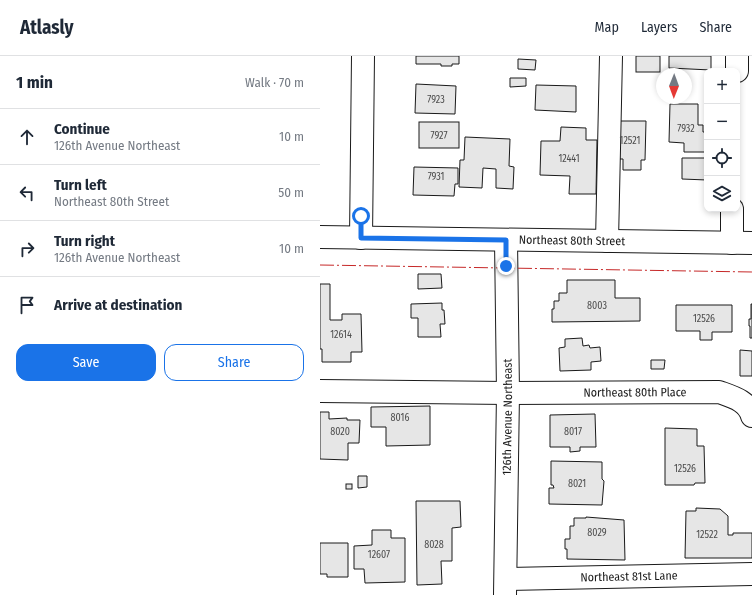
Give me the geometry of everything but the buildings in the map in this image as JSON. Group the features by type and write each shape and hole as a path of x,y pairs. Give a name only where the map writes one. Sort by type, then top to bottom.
{"street":[{"path":"361,238 363,56"},
{"path":"606,241 611,56"},
{"path":"737,56 737,68"},
{"path":"733,212 742,243"},
{"name":"Northeast 80th Street","path":"320,237 742,243"},
{"name":"126th Avenue Northeast","path":"506,240 508,393 506,587"},
{"name":"Northeast 80th Place","path":"320,392 719,392 739,399 750,410 752,416"},
{"name":"Northeast 81st Lane","path":"506,587 752,574"}],"power":[{"path":"320,265 752,272"}],"route":[{"path":"361,216 361,238 506,240 506,266"}]}
